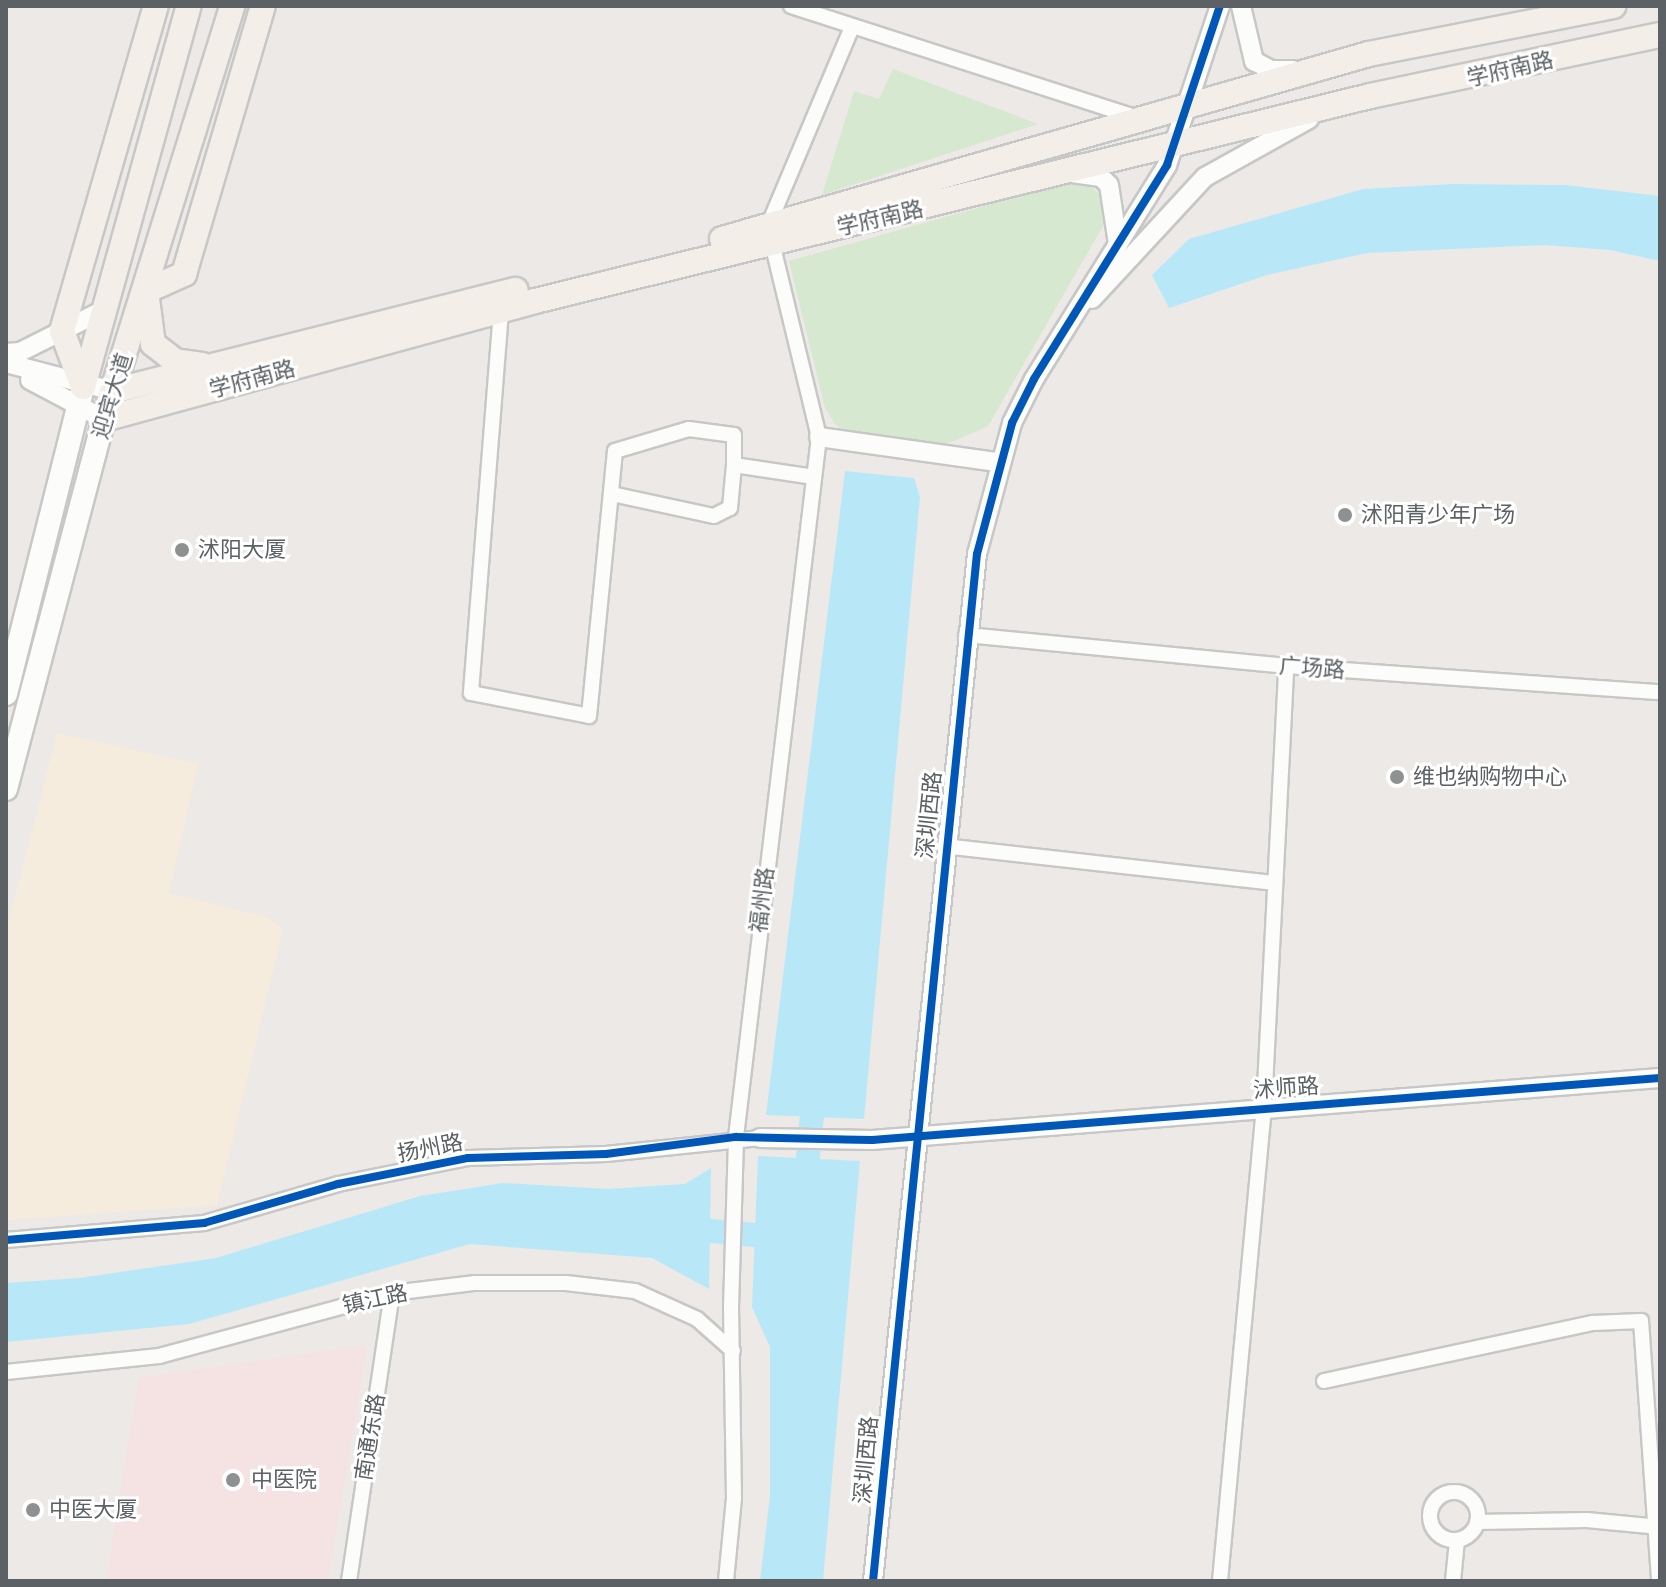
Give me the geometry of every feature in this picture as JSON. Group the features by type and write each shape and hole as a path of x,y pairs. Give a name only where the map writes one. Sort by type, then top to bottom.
{"main road":[{"path":"80,396 62,331 156,6"},
{"name":"迎宾大道","path":"6,694 80,396 189,6"},
{"name":"迎宾大道","path":"6,789 104,419 232,6"},
{"path":"216,367 175,361 153,344 146,291 184,274 263,6"},
{"name":"学府南路","path":"104,419 771,234 1191,103 1312,70 1613,6"},
{"name":"学府南路","path":"113,391 771,234 1069,173 1353,100 1660,35"}],"street":[{"path":"791,6 1139,118"},
{"name":"深圳西路","path":"873,1581 914,1134 966,635 997,462 1034,379 1177,143 1220,6"},
{"path":"1241,6 1254,61 1271,70 1312,70"},
{"path":"771,234 852,27"},
{"path":"1074,314 1119,275 1205,177 1256,144 1353,100"},
{"path":"1069,173 1101,177 1109,185 1118,244"},
{"name":"福州路","path":"726,1581 734,1498 731,1308 736,1137 819,437 771,234"},
{"path":"6,353 20,352 104,310"},
{"path":"501,311 471,693 589,716 615,451 689,429 734,435 730,508 714,516 612,494"},
{"path":"6,365 80,396 104,419"},
{"path":"80,396 113,391"},
{"path":"819,437 997,462"},
{"path":"734,465 814,477"},
{"name":"广场路","path":"966,635 1286,666 1660,692"},
{"path":"1220,1581 1264,1107 1286,666"},
{"path":"944,846 1275,883"},
{"name":"沭师路","path":"914,1134 1660,1078"},
{"name":"扬州路","path":"6,1240 204,1223 338,1184 468,1158 606,1154 736,1137 872,1140 914,1134"},
{"name":"镇江路","path":"6,1372 159,1356 392,1293 475,1283 566,1283 635,1291 697,1319 733,1351"},
{"name":"南通东路","path":"349,1581 392,1293"},
{"path":"1324,1381 1593,1323 1641,1321 1658,1527 1659,1581"},
{"path":"1457,1492 1471,1499 1477,1522 1470,1534 1457,1540 1441,1537 1431,1524 1431,1508 1441,1495 1457,1492"},
{"path":"1477,1522 1587,1520 1658,1527"},
{"path":"1453,1581 1457,1540"}],"shaded area":[{"path":"57,733 198,764 169,893 266,917 283,929 217,1205 6,1220 6,932"},
{"name":"中医院","path":"367,1345 328,1581 106,1581 139,1378"}],"green space":[{"path":"893,69 1038,124 822,195 854,91 879,99"},
{"path":"1073,181 1090,185 1102,197 1103,226 988,426 940,447 850,437 835,424 825,408 789,261"}],"water":[{"path":"1453,184 1565,185 1660,196 1660,261 1610,250 1545,245 1367,253 1267,275 1169,308 1152,275 1189,239 1363,189"},
{"path":"845,471 914,478 920,497 864,1119 766,1115"},
{"path":"758,1156 860,1161 823,1581 760,1581 770,1496 770,1347 752,1307"},
{"path":"711,1168 709,1289 652,1258 470,1244 189,1324 6,1342 6,1283 79,1278 216,1258 420,1196 503,1183 608,1189 685,1184"}],"waterway":[{"path":"805,1188 815,1085"},
{"path":"679,1228 786,1238"}],"cycle path":[{"path":"873,1581 977,554 1012,423 1034,379 1167,165 1220,6"},
{"path":"6,1240 204,1223 338,1184 468,1158 606,1154 736,1137 872,1140 1660,1078"}],"place":[{"name":"沭阳青少年广场","path":"1345,515"},
{"name":"沭阳大厦","path":"182,550"},
{"name":"维也纳购物中心","path":"1397,777"},
{"name":"中医院","path":"233,1480"},
{"name":"中医大厦","path":"33,1510"}]}
